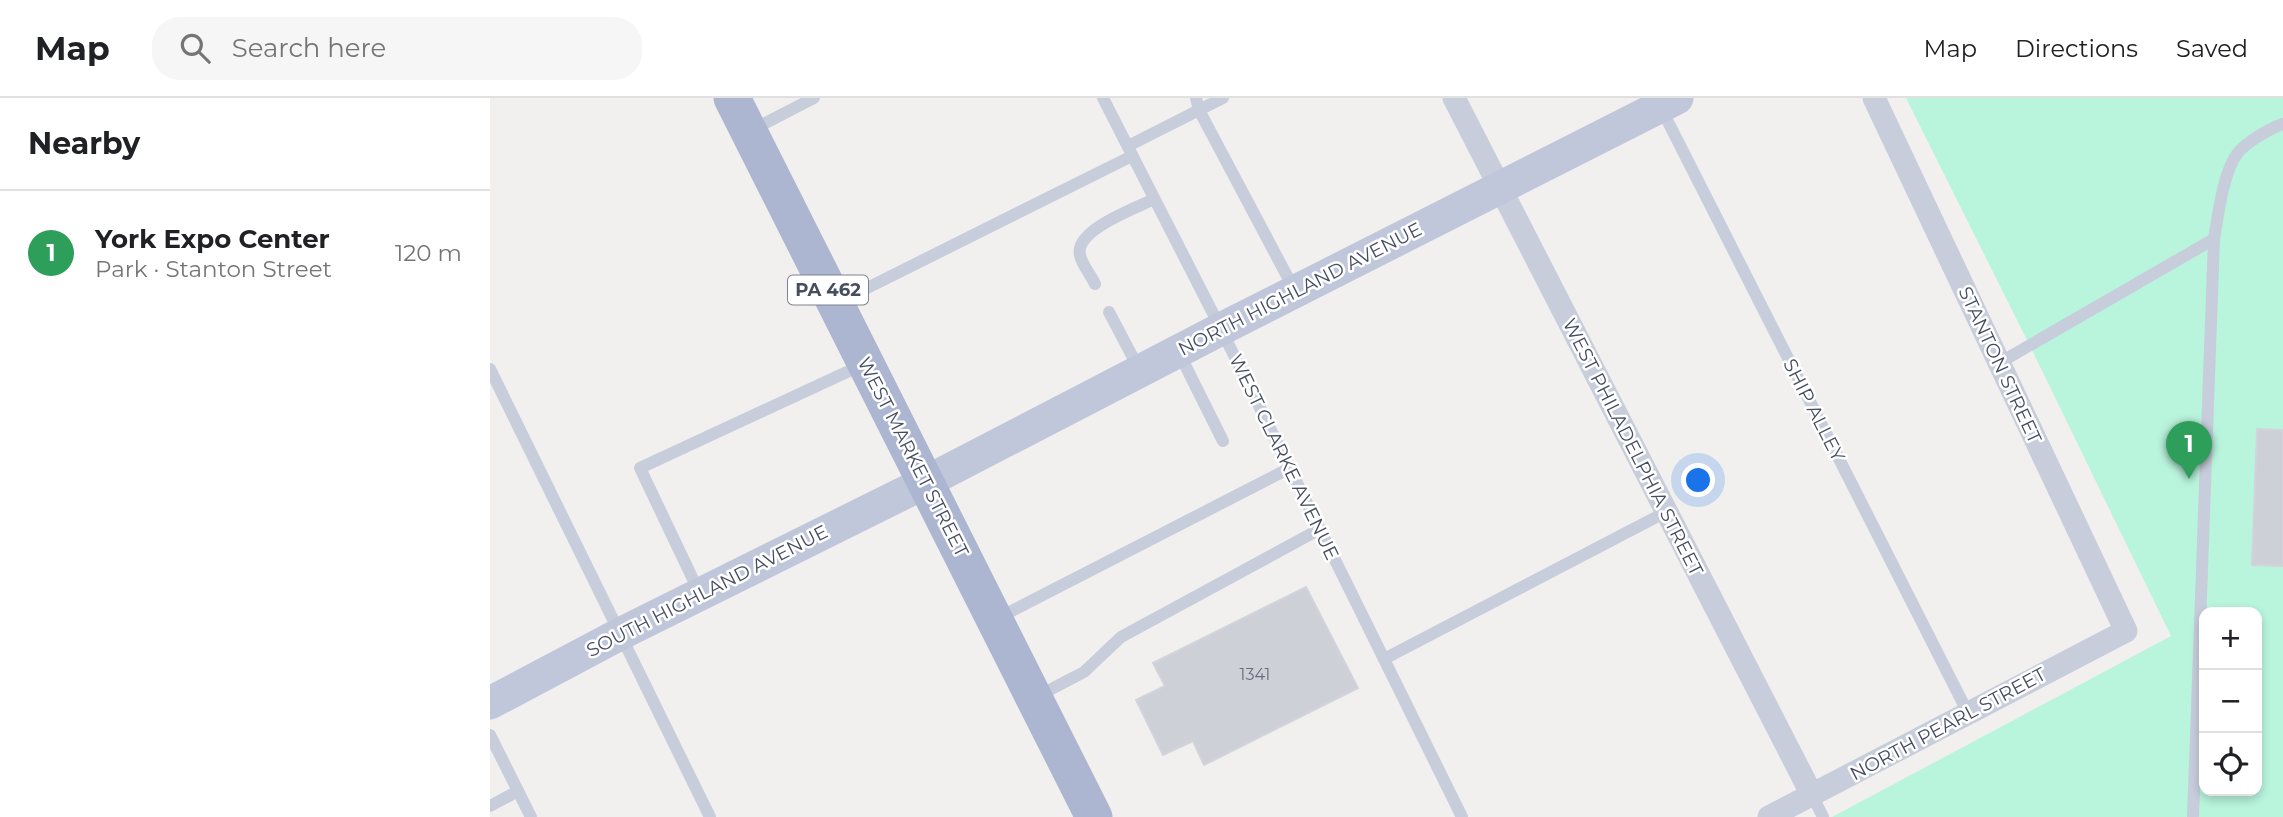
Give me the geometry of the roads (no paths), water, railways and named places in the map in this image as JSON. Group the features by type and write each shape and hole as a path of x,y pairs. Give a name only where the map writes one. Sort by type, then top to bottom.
{"main road":[{"name":"WEST MARKET STREET","path":"732,98 1094,817"}],"street":[{"name":"WEST PHILADELPHIA STREET","path":"1454,98 1812,795"},
{"name":"STANTON STREET","path":"1874,98 2126,631"},
{"name":"NORTH HIGHLAND AVENUE","path":"926,482 1668,102"},
{"name":"SOUTH HIGHLAND AVENUE","path":"490,703 622,633 926,482"},
{"name":"NORTH PEARL STREET","path":"1769,817 2126,631"}],"lane":[{"path":"749,132 814,98"},
{"name":"WEST CLARKE AVENUE","path":"1103,98 1221,329 1462,817"},
{"path":"836,304 1130,151 1198,104 1223,98"},
{"name":"SHIP ALLEY","path":"1668,102 1968,713"},
{"path":"1198,104 1295,291"},
{"path":"2193,817 2214,239 2223,188 2237,153 2268,129 2283,124"},
{"path":"1095,284 1080,254 1082,241 1091,231 1154,199"},
{"path":"1999,363 2214,239"},
{"path":"1109,312 1140,371"},
{"path":"1178,351 1223,441"},
{"path":"700,594 640,468 866,363"},
{"path":"490,369 622,633 710,817"},
{"path":"995,620 1290,468"},
{"path":"1384,659 1666,512"},
{"path":"1034,698 1084,672 1121,637 1320,530"},
{"path":"490,735 531,817"},
{"path":"490,806 518,791"},
{"path":"1812,795 1823,817"}],"place":[{"name":"York Expo Center","path":"2189,479"}]}
